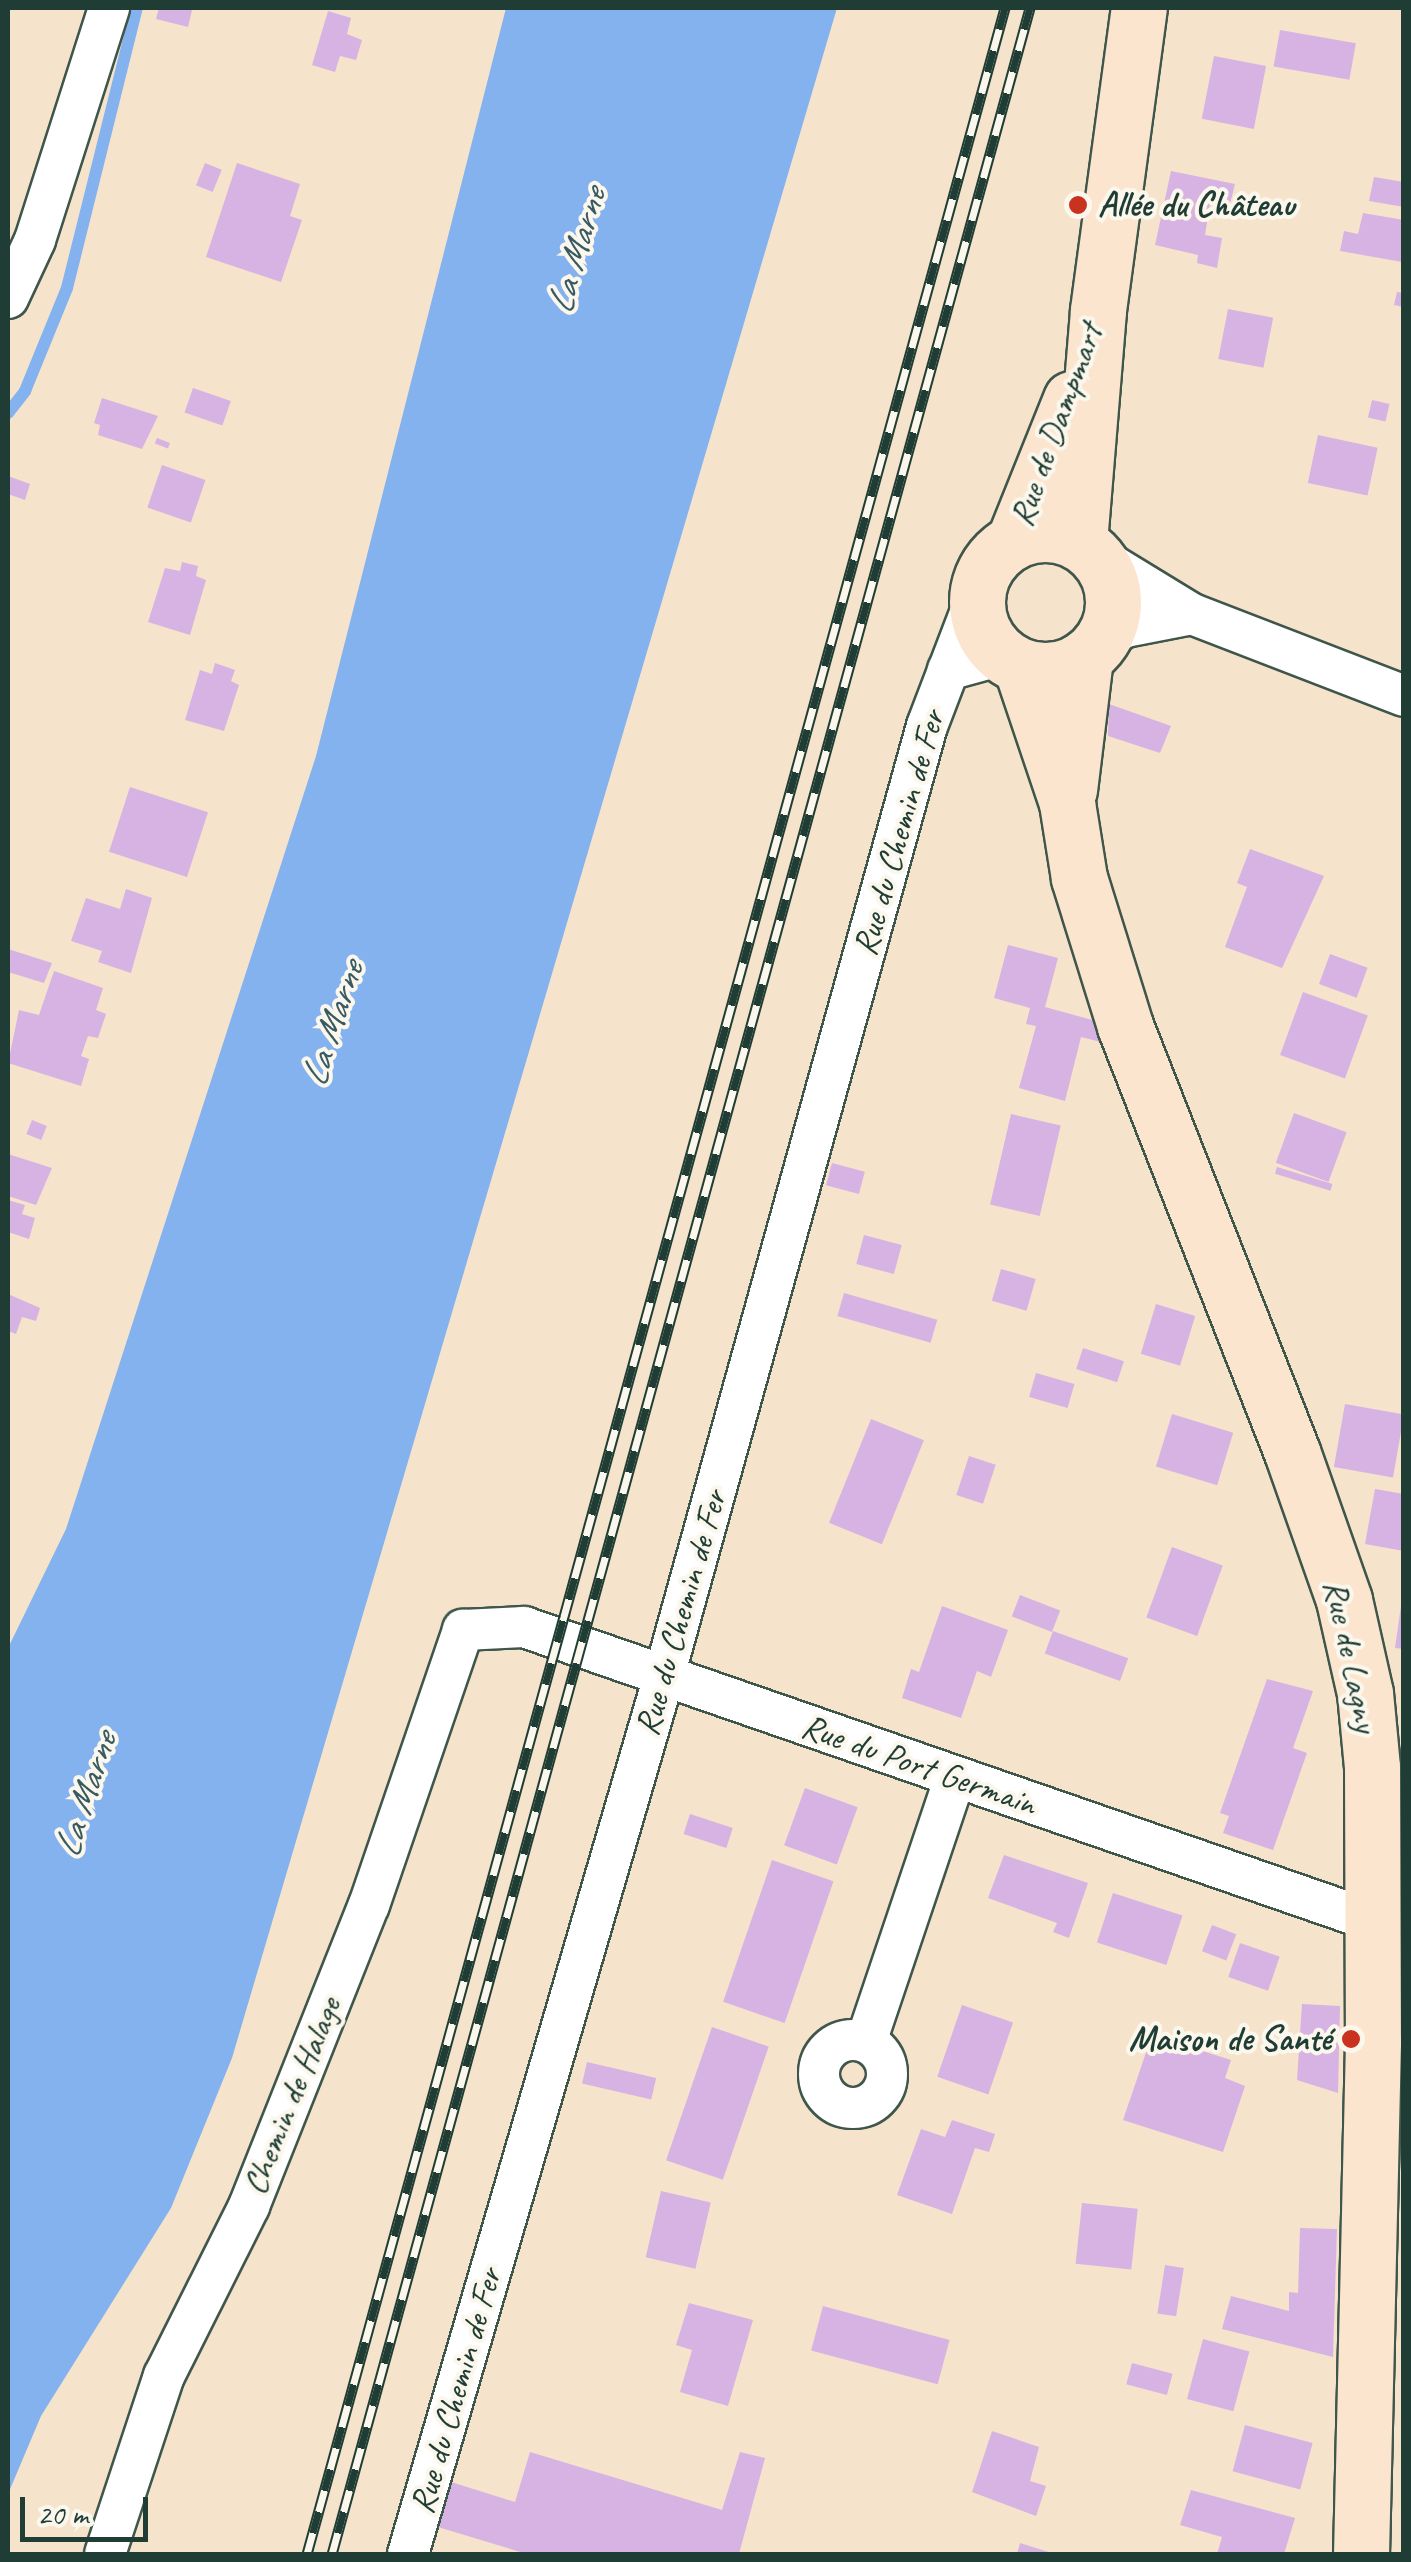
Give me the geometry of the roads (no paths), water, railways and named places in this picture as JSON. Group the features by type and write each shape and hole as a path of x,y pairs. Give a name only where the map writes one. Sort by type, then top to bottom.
{"street":[{"path":"8,298 35,240 110,8"},
{"name":"Rue de Dampmart","path":"1088,549 1098,310 1139,8"},
{"name":"Rue de Dampmart","path":"1014,541 1061,430 1098,310"},
{"path":"1192,614 1124,627 1065,668 1012,661 978,618 976,595 995,555 1014,541 1058,534 1192,614 1404,696"},
{"path":"1088,549 1114,598 1093,649"},
{"name":"Rue du Chemin de Fer","path":"408,2554 664,1676 948,670 976,595"},
{"name":"Rue de Lagny","path":"1068,803 1093,649"},
{"name":"Rue du Chemin de Fer","path":"948,670 1012,661"},
{"name":"Rue de Lagny","path":"1012,661 1068,803 1079,878 1125,1026 1344,1600 1388,1771 1373,1921 1386,2184 1361,2554"},
{"name":"Rue du Port Germain","path":"463,1630 524,1628 1373,1921"},
{"name":"Chemin de Halage","path":"105,2554 164,2376 249,2206 369,1905 463,1630"},
{"path":"866,2042 955,1778"}],"water":[{"name":"La Marne","path":"506,8 837,8 232,2058 171,2208 41,2416 8,2494 8,1648 66,1529 316,756"}],"waterway":[{"path":"8,413 25,391 67,288 137,8"}],"railway":[{"path":"307,2554 1005,8"},
{"path":"332,2554 1030,8"}],"place":[{"name":"Allée du Château","path":"1078,205"},
{"name":"Maison de Santé","path":"1351,2039"}]}
